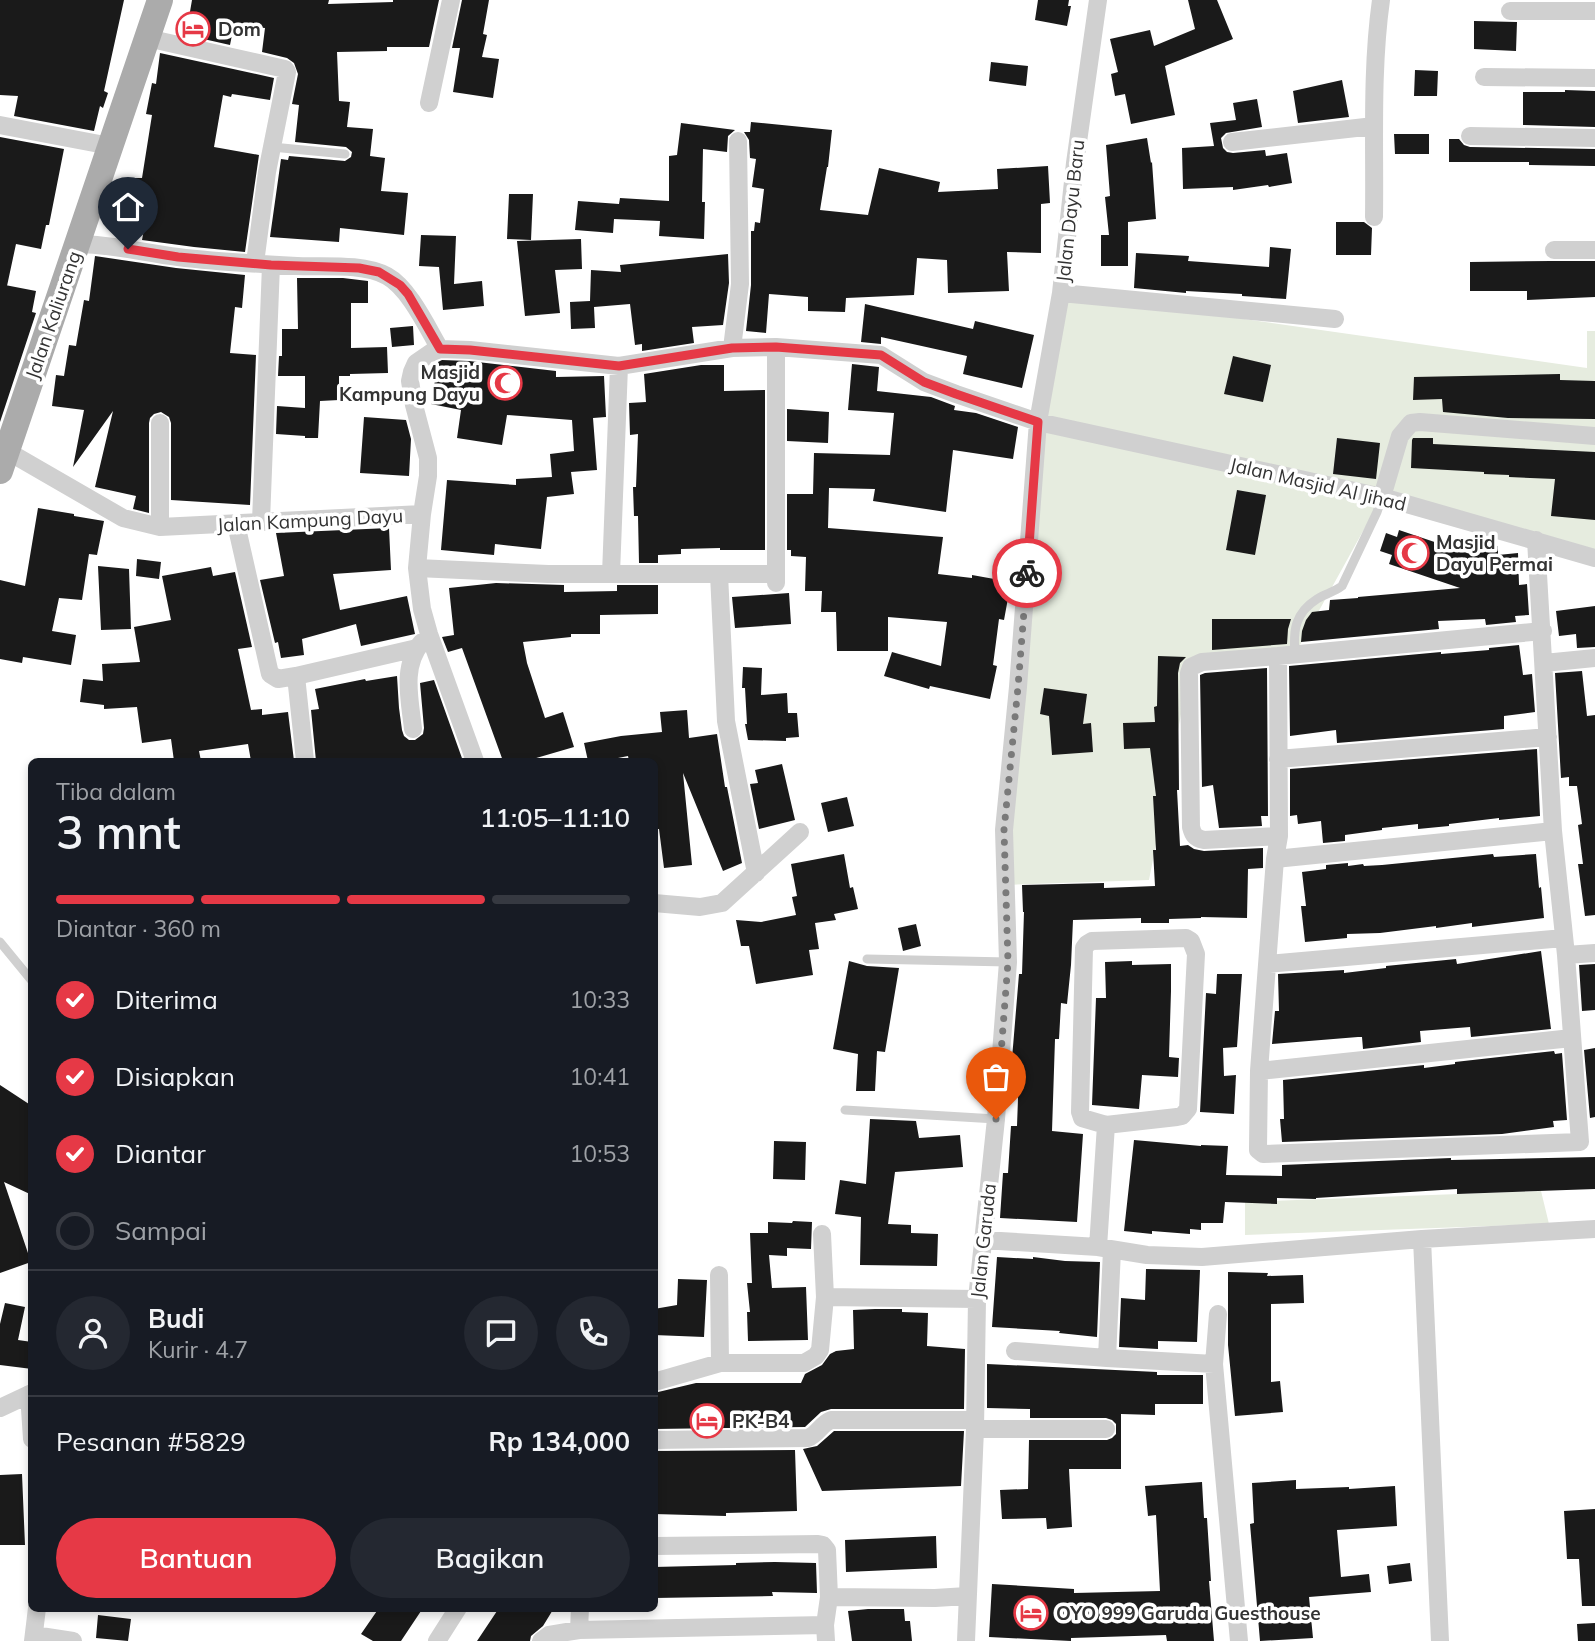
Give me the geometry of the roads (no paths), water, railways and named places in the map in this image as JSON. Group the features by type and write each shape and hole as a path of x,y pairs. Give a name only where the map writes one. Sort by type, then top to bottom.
{"main road":[{"name":"Jalan Kaliurang","path":"3,461 160,0"}],"street":[{"path":"429,103 451,0"},
{"name":"Jalan Dayu Baru","path":"1038,422 1061,293 1075,163 1098,0"},
{"path":"1374,217 1374,126 1381,0"},
{"path":"1510,11 1595,11"},
{"path":"147,38 277,67 287,72 264,195 261,521"},
{"path":"1484,77 1595,78"},
{"path":"0,125 110,146"},
{"path":"1232,142 1374,126"},
{"path":"1470,136 1595,138"},
{"path":"732,348 740,285 738,141"},
{"path":"77,244 178,257 359,268 379,272 400,285 408,294 440,349 619,366 732,348 776,347 881,355 924,382 1038,422"},
{"path":"1554,250 1595,250"},
{"path":"1061,293 1335,319"},
{"path":"417,568 548,574 719,573 776,578 776,347"},
{"name":"Jalan Kampung Dayu","path":"3,461 114,513 160,527 422,514 428,458 410,381 416,363 440,349"},
{"path":"611,574 619,366"},
{"name":"Jalan Masjid Al Jihad","path":"1038,422 1382,497 1595,558"},
{"name":"Jalan Garuda","path":"965,1641 977,1299 996,1119 1008,962 1004,830 1038,422"},
{"path":"160,423 160,527"},
{"path":"1382,497 1400,436 1411,423 1595,436"},
{"path":"422,514 417,568 423,641 474,758"},
{"path":"236,524 270,674 278,679 296,676 423,641"},
{"path":"1286,655 1278,759 1279,836 1259,1071 1258,1150 1263,1154 1580,1142 1553,831 1536,540"},
{"path":"719,573 726,721 756,873"},
{"path":"1279,836 1203,840 1193,835 1191,667 1202,662 1543,631"},
{"path":"413,729 408,676 423,641"},
{"path":"1544,663 1595,658"},
{"path":"296,676 305,758"},
{"path":"1278,759 1548,737"},
{"path":"1275,859 1553,831"},
{"path":"658,903 700,907 722,903 800,832"},
{"path":"1186,938 1191,941 1196,954 1188,1109 1182,1116 1177,1117 1106,1125 1084,1120 1080,1112 1084,948 1092,941 1186,938"},
{"path":"1267,964 1565,947 1595,953"},
{"path":"1259,1071 1572,1038"},
{"path":"1106,1125 1107,1359"},
{"path":"983,1240 1105,1248 1147,1255 1202,1257 1422,1239 1595,1229"},
{"path":"658,1381 720,1363 810,1361 820,1350 825,1297 822,1234"},
{"path":"1422,1239 1440,1641"},
{"path":"719,1275 720,1363"},
{"path":"825,1297 977,1299"},
{"path":"1218,1314 1214,1364 1240,1641"},
{"path":"1015,1352 1214,1364"},
{"path":"0,1408 28,1395"},
{"path":"658,1440 808,1438 831,1420 1106,1429"},
{"path":"541,1641 549,1635 579,1630 826,1633 829,1597 827,1550 823,1545 658,1546"},
{"path":"829,1597 967,1596"},
{"path":"36,1612 33,1638 73,1641"},
{"path":"437,1641 455,1612"},
{"path":"579,1630 580,1612"}],"lane":[{"path":"272,146 345,154"},
{"path":"1286,655 1300,615 1319,598 1342,586 1382,497"},
{"path":"0,943 28,976"},
{"path":"867,959 1008,962"},
{"path":"845,1110 996,1119"}],"place":[{"name":"Dom","path":"193,29"},
{"name":"Masjid Kampung Dayu","path":"505,383"},
{"name":"Masjid Dayu Permai","path":"1412,553"},
{"name":"PK-B4","path":"707,1421"},
{"name":"OYO 999 Garuda Guesthouse","path":"1031,1613"}]}
